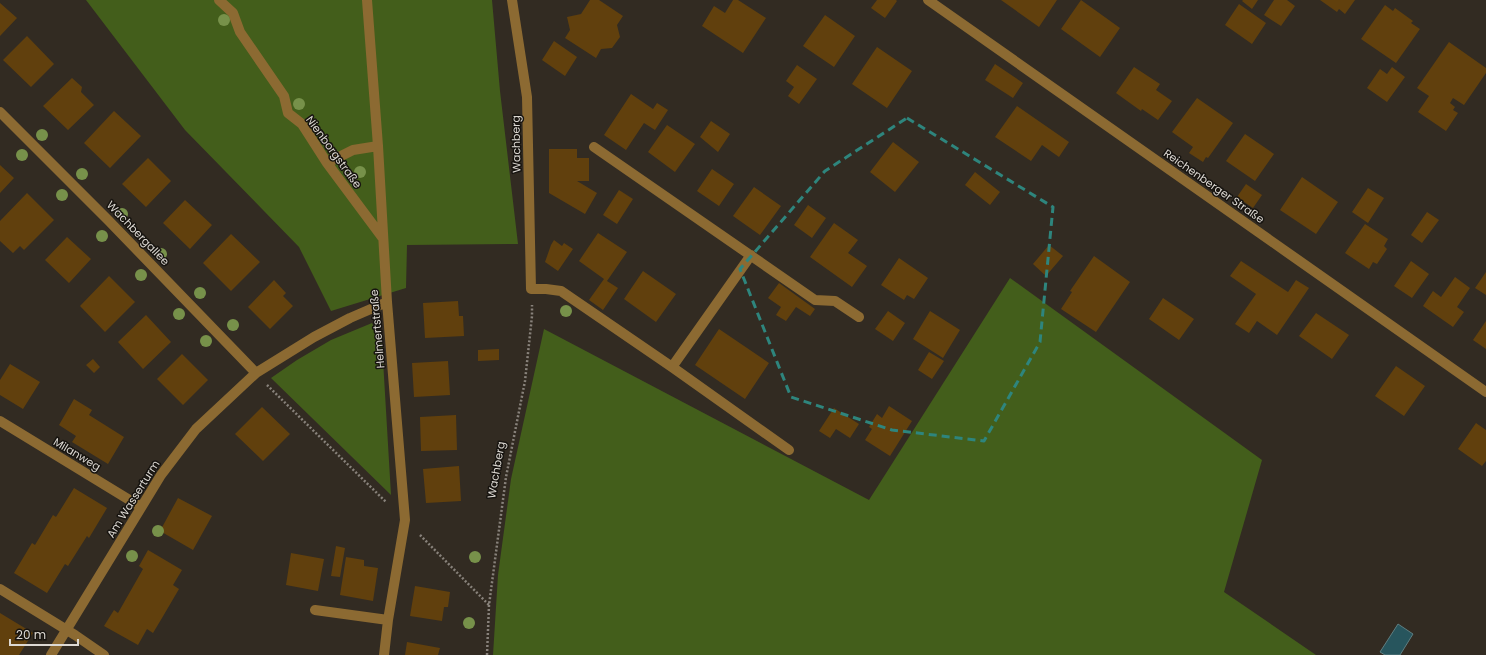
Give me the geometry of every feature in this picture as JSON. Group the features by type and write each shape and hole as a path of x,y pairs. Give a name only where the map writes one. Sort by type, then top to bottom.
{"street":[{"name":"Nienborgstraße","path":"219,0 233,13 240,32 284,96 288,113 302,124 327,163 382,237"},
{"name":"Helmertstraße","path":"367,0 378,146 382,237 405,520 388,620 384,655"},
{"name":"Wachberg","path":"512,0 527,97 531,289"},
{"name":"Reichenberger Straße","path":"928,0 1486,392"},
{"name":"Wachbergallee","path":"0,112 113,225 256,373"},
{"path":"327,163 353,150 378,146"},
{"path":"594,147 751,254 815,300 835,301 859,317"},
{"path":"672,367 751,254"},
{"path":"531,289 561,291 789,450"},
{"name":"Am Wasserturm","path":"51,655 161,475 196,429 256,373 314,337 350,318 387,302"},
{"name":"Milanweg","path":"0,421 141,507"},
{"path":"0,589 67,630 104,655"},
{"path":"315,610 388,620"}],"path":[{"name":"Wachberg","path":"487,655 489,604 506,477 525,381 532,316 531,289"},
{"path":"256,373 489,604"}],"highlighted area":[{"path":"907,118 1053,207 1040,342 984,441 892,430 791,397 740,269 825,171"}],"green space":[{"path":"86,0 492,0 500,91 518,244 407,245 406,288 331,311 299,247 185,130"},
{"path":"1010,278 1262,460 1224,592 1316,655 493,655 498,575 511,479 544,329 869,500"},
{"path":"372,323 382,343 391,495 271,378 297,360 331,340"}],"water":[{"path":"1398,624 1413,634 1400,655 1385,655 1380,652"}],"building":[{"path":"590,0 599,0 623,16 617,25 620,37 612,48 601,49 596,58 565,38 570,30 567,17 581,14"},
{"path":"733,0 738,0 766,18 743,53 702,26 714,6 725,13"},
{"path":"877,0 897,1 885,18 871,8"},
{"path":"1001,0 1057,0 1039,27"},
{"path":"1081,0 1120,28 1100,57 1061,29"},
{"path":"1258,0 1252,9 1242,1"},
{"path":"1274,0 1287,0 1295,6 1281,26 1264,15"},
{"path":"1320,0 1355,0 1345,14 1339,9 1337,12"},
{"path":"0,3 17,18 0,36"},
{"path":"1239,4 1266,23 1252,44 1225,25"},
{"path":"1385,5 1393,11 1395,8 1413,21 1411,23 1420,29 1396,63 1361,39"},
{"path":"825,15 855,36 834,67 803,46"},
{"path":"27,36 54,64 31,87 3,60"},
{"path":"554,41 577,57 565,76 542,60"},
{"path":"1449,42 1486,68 1486,73 1464,105 1453,98 1450,103 1455,107 1453,110 1458,113 1446,131 1418,112 1429,96 1417,88"},
{"path":"877,47 912,71 887,108 852,84"},
{"path":"995,64 1023,83 1013,98 985,80"},
{"path":"797,65 817,79 799,104 788,96 794,87 786,81"},
{"path":"1134,67 1160,84 1156,90 1172,101 1158,120 1142,109 1141,111 1116,93"},
{"path":"1392,67 1405,77 1387,102 1367,88 1380,69 1387,74"},
{"path":"72,78 82,87 81,92 94,105 68,130 43,106"},
{"path":"631,94 653,109 657,103 668,110 655,130 644,123 626,150 604,135"},
{"path":"1197,98 1233,123 1208,158 1206,157 1203,162 1189,153 1193,147 1172,132"},
{"path":"1017,106 1069,142 1059,157 1042,145 1031,161 995,137"},
{"path":"114,111 141,136 110,168 84,143"},
{"path":"711,121 730,134 718,152 700,137"},
{"path":"667,125 695,144 675,172 648,152"},
{"path":"1245,134 1274,154 1255,181 1226,161"},
{"path":"893,142 919,162 895,192 870,172"},
{"path":"549,149 577,149 577,158 589,158 589,181 577,181 597,193 585,214 549,193"},
{"path":"148,158 171,181 146,207 122,184"},
{"path":"0,165 14,178 0,193"},
{"path":"712,169 734,184 719,206 697,191"},
{"path":"975,172 1000,192 990,205 965,185"},
{"path":"1302,177 1338,202 1316,234 1280,210"},
{"path":"1246,184 1262,195 1253,208 1237,197"},
{"path":"754,187 781,206 760,235 733,216"},
{"path":"1368,188 1384,198 1368,223 1352,212"},
{"path":"619,190 633,199 617,224 603,215"},
{"path":"27,193 54,220 24,250 20,246 13,253 0,241 0,221"},
{"path":"185,200 212,225 190,249 163,223"},
{"path":"808,205 826,218 812,238 794,225"},
{"path":"1427,212 1439,220 1422,243 1411,235"},
{"path":"834,223 858,240 848,253 867,266 852,287 810,257"},
{"path":"1365,224 1388,239 1384,246 1387,249 1377,264 1373,262 1369,269 1345,253"},
{"path":"598,233 627,252 607,281 618,288 603,310 589,300 604,279 579,261"},
{"path":"231,234 260,262 231,291 203,263"},
{"path":"67,237 91,259 69,283 45,260"},
{"path":"554,240 562,246 564,243 573,249 558,271 545,262"},
{"path":"1049,245 1063,256 1046,276 1033,264"},
{"path":"1094,256 1130,282 1096,332 1061,309 1072,292 1070,291"},
{"path":"899,258 928,278 914,299 907,295 904,300 881,285"},
{"path":"1241,261 1288,292 1296,280 1309,288 1277,335 1257,321 1249,333 1235,324 1256,294 1230,276"},
{"path":"1411,261 1429,274 1412,298 1394,286"},
{"path":"643,271 676,294 656,322 624,299"},
{"path":"1486,272 1486,295 1475,288"},
{"path":"109,276 135,302 105,332 80,306"},
{"path":"1455,277 1470,288 1457,307 1464,312 1453,327 1423,306 1433,291 1441,297"},
{"path":"274,280 286,293 283,296 293,306 270,329 248,307"},
{"path":"779,283 815,309 810,316 796,307 786,321 776,315 781,307 768,298"},
{"path":"1163,298 1194,319 1179,340 1149,319"},
{"path":"458,301 459,316 463,316 464,336 425,338 423,303"},
{"path":"888,311 905,323 893,341 875,329"},
{"path":"930,311 960,330 943,358 913,339"},
{"path":"1316,313 1349,335 1332,359 1299,336"},
{"path":"146,315 171,342 143,369 118,342"},
{"path":"1486,321 1486,349 1473,340"},
{"path":"719,329 769,363 745,399 695,365"},
{"path":"499,349 499,360 478,361 478,350"},
{"path":"929,352 944,361 932,379 918,370"},
{"path":"182,354 208,380 183,405 157,379"},
{"path":"93,359 100,367 94,373 86,365"},
{"path":"448,361 450,395 414,397 412,363"},
{"path":"10,364 40,382 23,409 0,395 0,380"},
{"path":"1396,366 1425,386 1404,416 1375,396"},
{"path":"74,399 92,410 89,415 124,437 108,464 72,442 76,436 59,425"},
{"path":"889,406 912,421 890,456 865,440 872,429 869,427 877,414 882,418"},
{"path":"262,407 290,434 263,461 235,434"},
{"path":"834,408 859,424 850,438 836,429 830,438 819,431"},
{"path":"456,415 457,450 421,451 420,417"},
{"path":"1476,423 1486,430 1486,461 1482,466 1458,449"},
{"path":"459,466 461,501 426,503 423,469"},
{"path":"74,488 107,508 89,538 87,536 68,566 65,564 47,593 14,573 32,543 35,545 53,515 56,517"},
{"path":"178,498 212,516 193,550 160,531"},
{"path":"336,546 345,548 340,577 331,576"},
{"path":"148,550 182,570 173,585 179,589 162,618 153,633 147,629 138,645 104,626 114,610 118,613 143,569 139,566"},
{"path":"291,553 324,559 318,591 286,585"},
{"path":"346,557 364,560 364,566 378,568 373,601 340,595"},
{"path":"415,586 450,592 448,607 444,607 442,621 410,616"},
{"path":"0,613 33,633 19,655 0,655"},
{"path":"407,642 440,648 438,655 405,655"}]}
